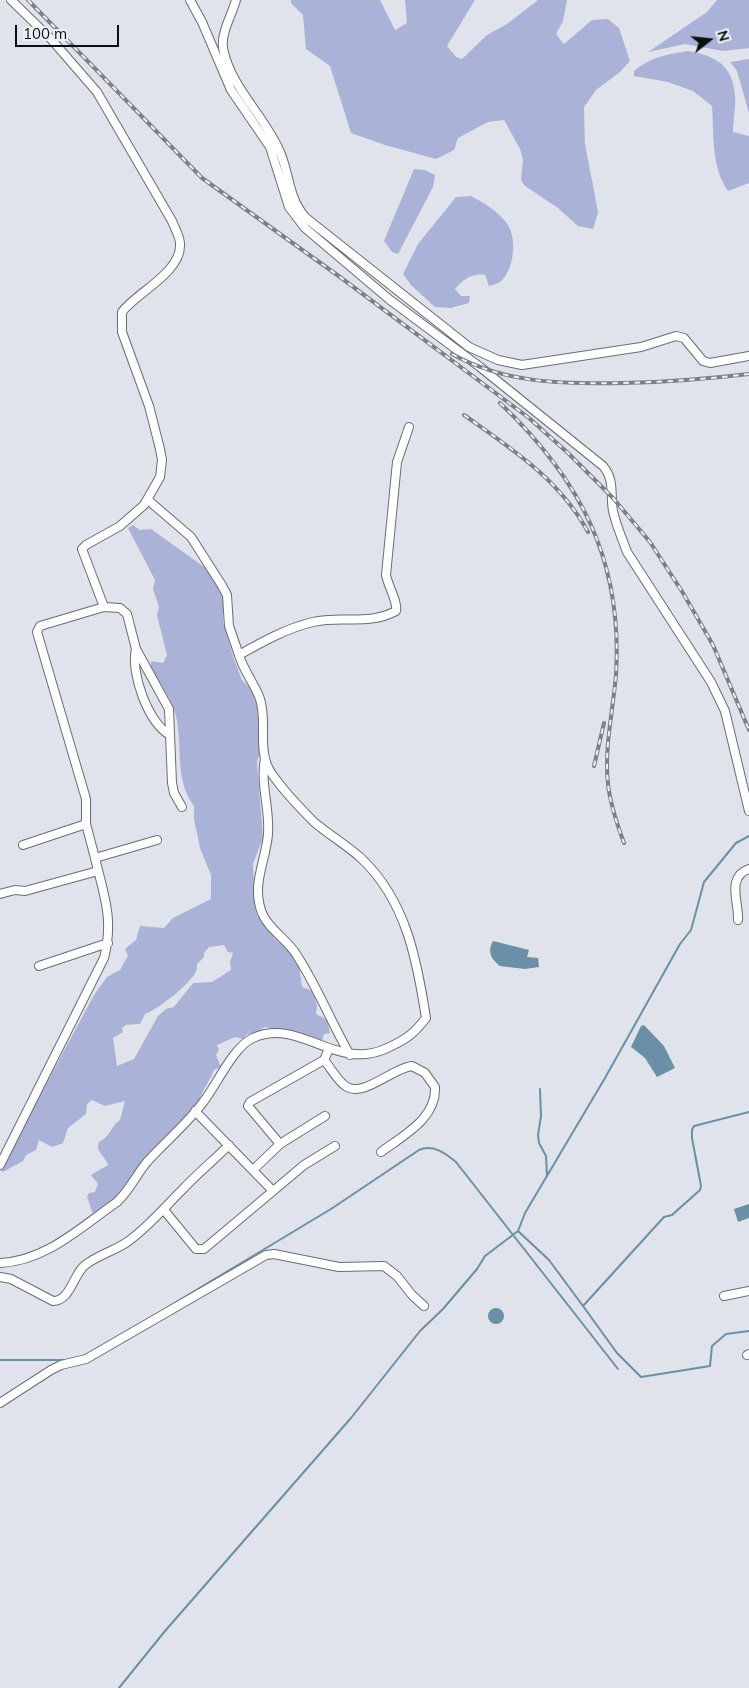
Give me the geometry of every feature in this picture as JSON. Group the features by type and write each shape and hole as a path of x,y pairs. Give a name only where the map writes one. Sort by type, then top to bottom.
{"street":[{"path":"10,0 51,39 97,92 172,221 180,239 180,251 176,259 150,288 126,306 120,320 122,332 149,406 162,460 160,477 148,500 120,526 82,549 104,607"},
{"path":"190,0 211,42 231,90 270,147 289,207 305,228 390,300 480,367 603,466 610,474 612,508 617,528 627,552 711,682 726,711 749,811"},
{"path":"236,0 223,38 223,47 230,70 280,151 296,208 328,236 469,347 498,360 522,365 640,347 676,336 684,338 703,361 710,363 749,356"},
{"path":"211,42 223,38"},
{"path":"239,655 314,621 362,621 396,611 397,605 390,591 386,575 397,462 409,427"},
{"path":"148,500 191,538 227,595 229,626 243,670 260,700 264,758 262,776 268,834 260,864 258,886 262,912 271,927 295,952 322,999 350,1055"},
{"path":"0,1165 104,958 108,943 109,916 86,824 86,799 38,632 40,626 104,607 120,608 127,614 136,649 169,709 172,783 174,794 182,808"},
{"path":"136,649 134,670 146,703 159,726 170,735"},
{"path":"0,1262 26,1260 45,1252 126,1194 146,1163 195,1111 235,1055 250,1039 263,1034 280,1033 307,1039 329,1049 350,1055 361,1056 378,1052 412,1036 426,1018 411,940 400,912 381,880 362,859 314,821 271,773 264,758"},
{"path":"23,846 86,824"},
{"path":"95,858 156,840"},
{"path":"738,920 735,883 740,874 749,869"},
{"path":"0,894 16,890 26,891 98,871"},
{"path":"39,966 108,943"},
{"path":"280,1144 248,1106 250,1102 324,1060 329,1049"},
{"path":"324,1060 346,1087 354,1089 372,1084 405,1067 412,1066 420,1069 431,1080 435,1087 434,1104 416,1127 381,1152"},
{"path":"195,1111 272,1190"},
{"path":"253,1170 280,1144 326,1116"},
{"path":"0,1277 16,1282 53,1301 60,1301 64,1298 83,1267 102,1254 130,1240 164,1210 181,1190 230,1145"},
{"path":"164,1210 196,1249 204,1249 272,1190 304,1165 335,1146"},
{"path":"0,1403 51,1370 61,1365 86,1359 266,1254 293,1257 339,1267 384,1266 397,1276 412,1295 424,1306"},
{"path":"724,1296 749,1291"}],"shaded area":[{"path":"291,0 380,0 395,30 407,23 405,0 475,0 447,46 456,57 462,59 487,35 507,24 538,0 567,0 563,21 556,34 564,44 592,20 608,19 619,28 630,61 620,72 596,90 584,107 585,144 598,212 593,229 578,226 558,208 525,186 521,180 523,160 520,149 504,120 488,122 458,138 454,150 436,159 385,145 351,133 330,66 306,49 303,15 291,3"},
{"path":"717,0 749,0 749,48 723,51 685,44 648,52 707,12"},
{"path":"688,51 715,59 727,69 734,85 733,132 749,136 749,183 728,191 716,161 712,106 693,91 668,82 634,76 634,71 646,62 666,55"},
{"path":"749,59 749,113 737,71 730,62"},
{"path":"414,169 425,170 435,175 433,187 398,254 392,252 384,241"},
{"path":"471,196 494,210 509,227 513,243 512,261 505,277 496,284 489,286 485,275 472,276 462,282 455,289 461,296 470,296 469,303 451,308 435,307 411,285 403,274 418,244 456,197"},
{"path":"133,525 140,530 151,529 207,569 220,590 224,603 223,622 234,659 242,680 251,689 257,705 260,753 257,762 263,838 253,864 255,907 257,915 276,940 293,954 295,962 299,965 302,987 313,991 317,1005 316,1014 327,1020 330,1033 324,1034 322,1042 309,1035 265,1027 256,1033 247,1034 243,1039 235,1037 217,1045 219,1050 216,1055 221,1067 214,1070 200,1100 140,1164 131,1181 117,1198 93,1214 87,1197 89,1193 95,1192 98,1184 91,1175 108,1165 98,1149 99,1142 106,1137 120,1120 125,1101 105,1106 92,1100 87,1104 86,1114 68,1128 63,1143 52,1147 39,1140 36,1150 26,1155 23,1161 3,1172 0,1170 94,995 107,977 120,970 128,956 125,949 136,940 140,926 164,928 173,918 211,899 211,875 200,848 194,819 194,806 188,796 181,774 176,716 169,697 151,668 151,661 163,663 167,655 157,615 159,607 153,589 155,580 128,528","holes":["224,945 228,952 233,953 230,962 231,970 212,982 193,983 174,1007 166,1009 158,1016 134,1059 117,1066 113,1038 123,1032 122,1028 126,1025 140,1024 145,1014 181,989 193,976 197,964 204,957 204,953 209,947"]},
{"path":"493,941 529,950 527,957 538,958 539,967 525,969 500,966 494,961 490,952"},
{"path":"644,1025 664,1046 675,1068 657,1077 645,1058 631,1047 641,1026"},
{"path":"749,1204 749,1218 738,1222 734,1209"},
{"path":"496,1308 504,1316 496,1324 488,1316"}],"waterway":[{"path":"119,1688 165,1631 351,1418 420,1331 443,1309 477,1269 485,1256 518,1231 525,1213 605,1078 680,944 691,930 704,882 736,843 749,836"},
{"path":"540,1089 541,1116 538,1135 539,1143 546,1156 547,1176"},
{"path":"518,1231 549,1260 583,1306 664,1217 672,1215 700,1190 701,1186 692,1138 694,1126 749,1112"},
{"path":"168,1307 331,1209 419,1150 429,1148 443,1153 456,1162 618,1369"},
{"path":"583,1306 617,1353 641,1377 710,1366 712,1346 726,1334 749,1331"},
{"path":"0,1360 65,1360"}],"railway":[{"path":"28,0 202,178 340,277 529,418 568,453 613,498 650,542 683,593 713,645 749,730"},
{"path":"452,354 472,364 514,377 557,382 655,382 749,374"},
{"path":"500,403 529,432 553,462 574,493 591,525 604,559 612,595 616,634 616,675 609,729 607,770 612,806 624,843"},
{"path":"464,415 517,453 549,481 563,496 588,532"},
{"path":"594,766 604,723"}]}
